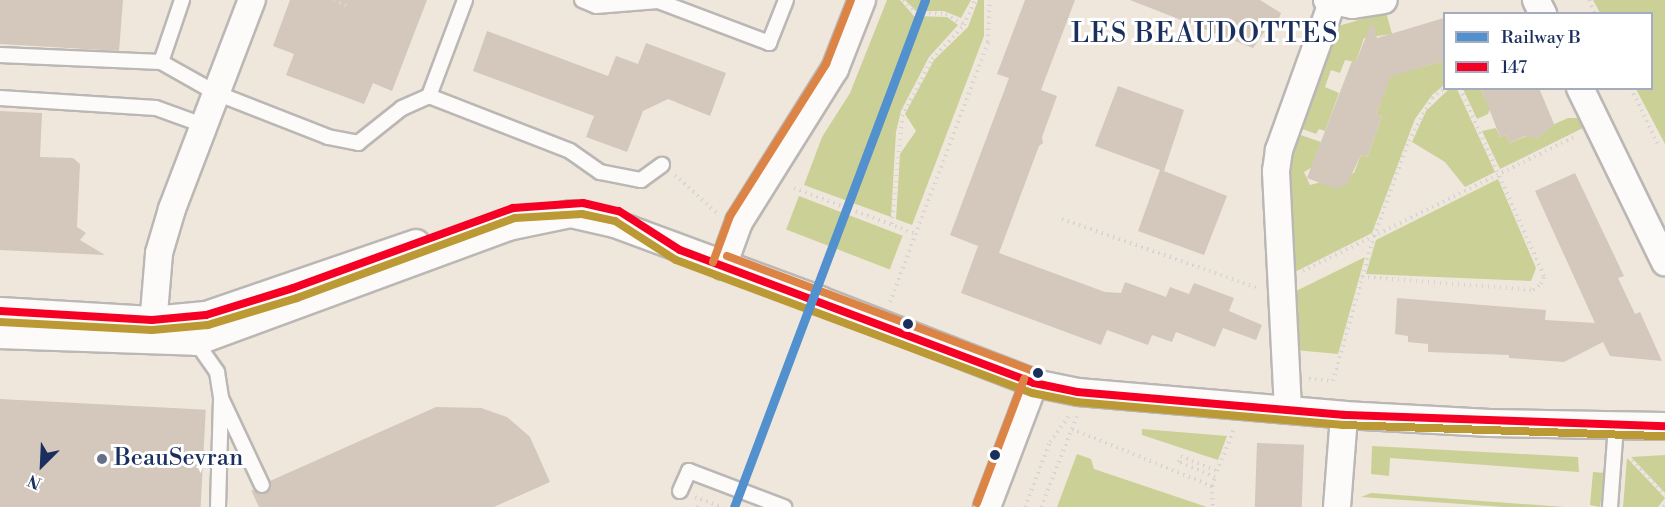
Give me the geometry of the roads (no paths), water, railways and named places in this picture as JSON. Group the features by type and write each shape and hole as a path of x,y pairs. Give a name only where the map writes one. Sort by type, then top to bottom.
{"street":[{"path":"152,332 159,253 203,125 252,0"},
{"path":"723,266 739,222 835,69 862,0"},
{"path":"1288,409 1276,171 1279,150 1330,1 1353,5 1384,0"},
{"path":"1582,90 1665,262"},
{"path":"0,335 152,332 272,294 513,208 583,203 619,212 662,242"},
{"path":"0,311 152,332 196,342 519,225 571,214 662,242 1034,383 1078,392 1344,415 1615,434 1665,426"},
{"path":"987,507 1034,383"},
{"path":"1336,507 1344,415"}],"lane":[{"path":"161,62 182,0"},
{"path":"429,96 465,0"},
{"path":"582,0 596,6 658,1 769,43 786,0"},
{"path":"0,55 161,62 216,93 328,137 358,143 402,108 429,96 570,151 600,172 641,180 662,165"},
{"path":"0,98 156,108 203,125"},
{"path":"196,342 216,372 221,399 218,507"},
{"path":"221,399 262,485"},
{"path":"1610,507 1615,434"},
{"path":"680,491 689,471 784,507"}],"rail line":[{"name":"B","path":"734,507 925,0"}],"place":[{"name":"BeauSevran","path":"102,459"}],"district":[{"name":"LES BEAUDOTTES","path":"1205,35"}]}
